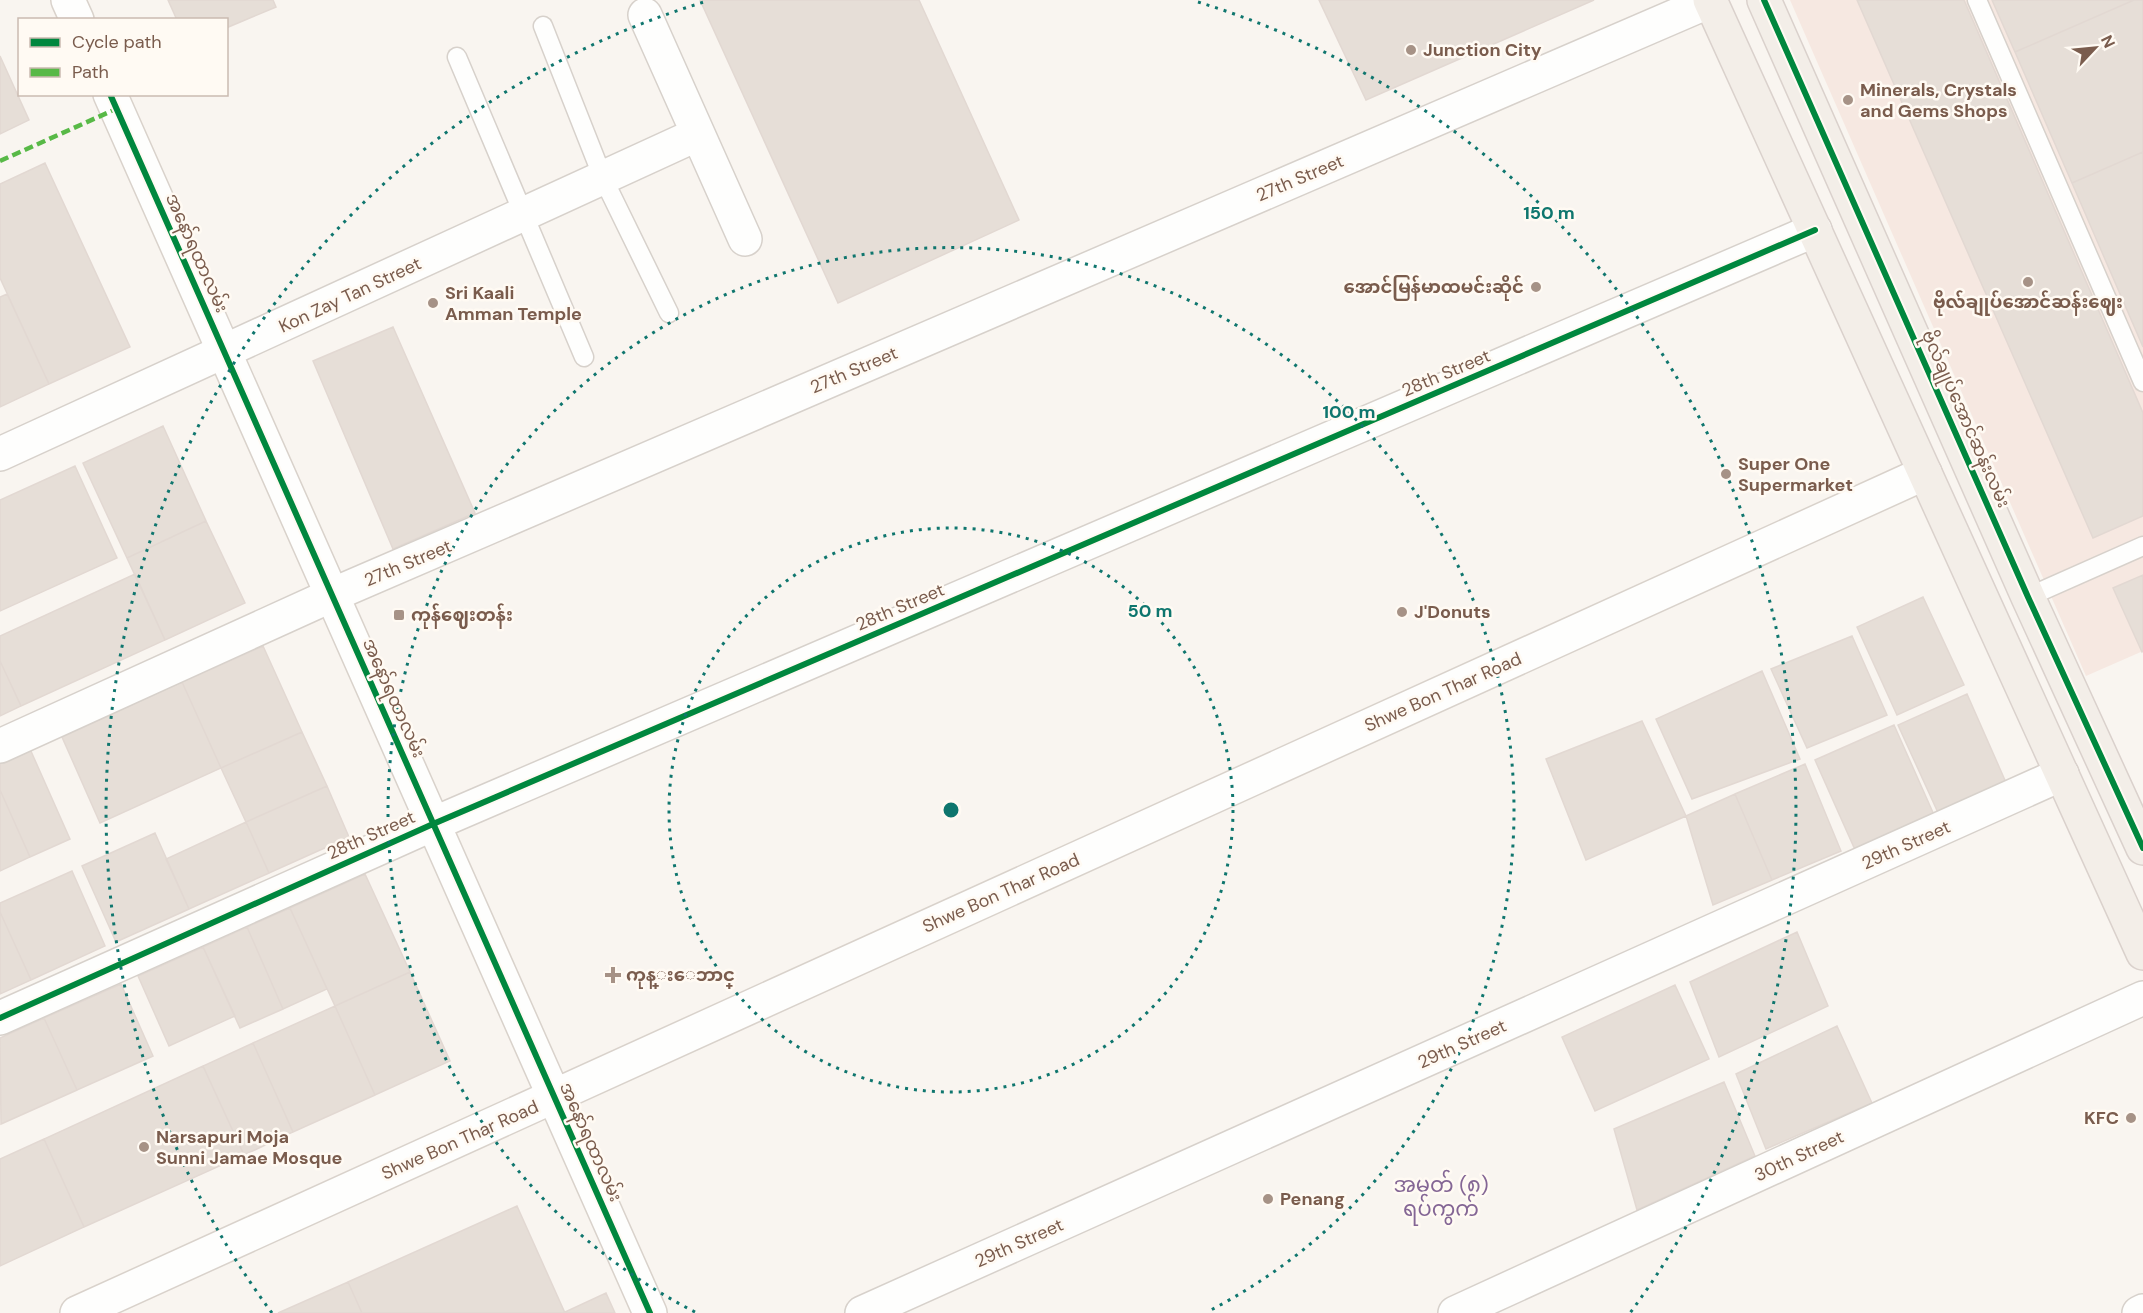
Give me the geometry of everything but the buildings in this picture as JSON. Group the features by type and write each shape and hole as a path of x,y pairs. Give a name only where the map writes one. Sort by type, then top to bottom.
{"main road":[{"path":"1710,0 2062,774 2141,942"},
{"name":"ဗိုလ်ချုပ်အောင်ဆန်းလမ်း","path":"1764,0 2028,597 2143,848"}],"street":[{"path":"68,0 76,18"},
{"name":"27th Street","path":"0,746 332,596 1710,0"},
{"path":"645,15 745,239"},
{"name":"အနော်ရထာလမ်း","path":"111,96 650,1313"},
{"name":"Kon Zay Tan Street","path":"0,454 225,353 698,134"},
{"name":"28th Street","path":"0,1018 433,824 1815,230"},
{"name":"Shwe Bon Thar Road","path":"77,1313 1925,473"},
{"name":"29th Street","path":"862,1313 2062,774"},
{"name":"30th Street","path":"1455,1313 2143,998"}],"lane":[{"path":"1977,0 2143,382"},
{"path":"543,26 603,178 669,313"},
{"path":"457,57 584,357"},
{"path":"2028,597 2143,546"}],"shaded area":[{"name":"ဗိုလ်ချုပ်အောင်ဆန်းဈေး","path":"1790,0 2143,0 2143,651 2086,676"}],"marked path":[{"path":"0,161 116,109"}],"cycle path":[{"path":"1764,0 2028,597 2143,848"},
{"path":"111,96 650,1313"},
{"path":"0,1018 433,824 1815,230"}],"place":[{"name":"Junction City","path":"1411,50"},
{"name":"Minerals, Crystals and Gems Shops","path":"1848,100"},
{"name":"ဗိုလ်ချုပ်အောင်ဆန်းဈေး","path":"2028,282"},
{"name":"အောင်မြန်မာထမင်းဆိုင်","path":"1536,287"},
{"name":"Sri Kaali Amman Temple","path":"433,303"},
{"name":"Super One Supermarket","path":"1726,474"},
{"name":"J'Donuts","path":"1402,612"},
{"name":"ကုန်ဈေးတန်း","path":"399,615"},
{"name":"ကုန္းေဘာင္","path":"613,975"},
{"name":"KFC","path":"2131,1118"},
{"name":"Narsapuri Moja Sunni Jamae Mosque","path":"144,1147"},
{"name":"Penang","path":"1268,1199"}],"district":[{"name":"အမှတ် (၈) ရပ်ကွက်","path":"1441,1197"}]}
